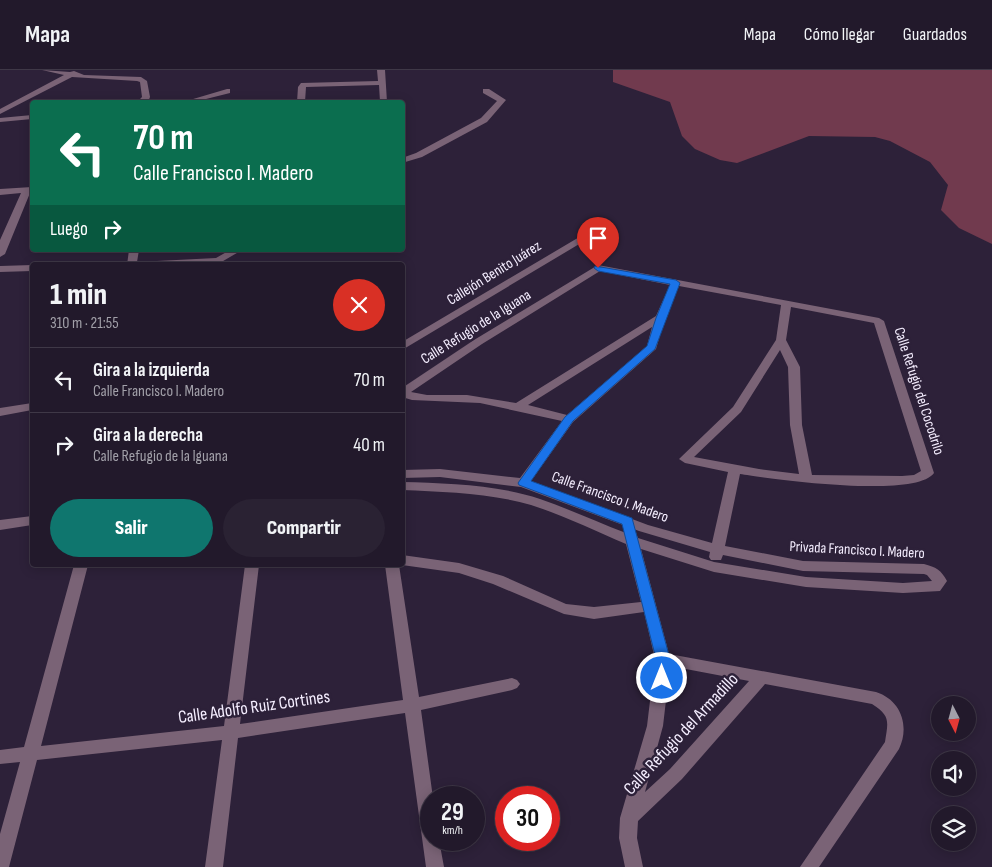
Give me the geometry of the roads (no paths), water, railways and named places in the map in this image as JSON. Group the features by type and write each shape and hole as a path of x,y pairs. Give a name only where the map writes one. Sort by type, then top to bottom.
{"street":[{"path":"46,70 138,79 143,81 146,97 144,100"},
{"path":"138,79 144,70"},
{"path":"382,70 384,100"},
{"path":"0,112 74,73"},
{"path":"301,100 302,87 304,85 383,83"},
{"path":"194,100 227,91"},
{"path":"405,160 419,155 484,120 502,100 486,91"},
{"path":"0,120 30,117"},
{"path":"0,192 30,190"},
{"path":"0,254 3,236 30,190"},
{"name":"Callejón Benito Juárez","path":"405,345 603,226"},
{"path":"197,262 218,261 234,252"},
{"path":"0,269 30,268"},
{"name":"Calle Refugio de la Iguana","path":"405,391 478,342 598,268 725,292"},
{"path":"523,483 569,419 652,347 660,318 676,283"},
{"name":"Calle Refugio del Cocodrilo","path":"725,292 786,303 879,321 928,473 919,480 806,479 735,470 685,459 737,409 781,340 786,303"},
{"path":"519,406 660,318"},
{"path":"781,340 794,367 796,425 806,479"},
{"name":"Calle Refugio de la Iguana","path":"405,394 418,398 464,398 519,406 569,419"},
{"path":"0,412 30,407"},
{"path":"714,567 735,470"},
{"name":"Calle Francisco I. Madero","path":"405,474 440,473 523,483 628,521 717,549"},
{"name":"Calle Francisco I. Madero","path":"405,486 434,487 496,494 535,502 632,541 714,567"},
{"path":"0,525 30,521"},
{"name":"Calle Refugio del Armadillo","path":"628,521 663,659 655,726 629,818 628,838 634,867"},
{"name":"Privada Francisco I. Madero","path":"714,567 806,582 903,588 935,587 940,581 932,571 924,569 803,566 717,549"},
{"path":"405,560 459,568 498,580 564,609 594,613 650,606"},
{"path":"0,867 80,567"},
{"path":"214,867 252,567"},
{"path":"392,567 395,607 412,705 427,823 436,867"},
{"name":"Calle Refugio del Armadillo","path":"663,659 876,698 888,706 896,719 893,744 809,867"},
{"name":"Calle Refugio del Armadillo","path":"629,818 676,774 761,678"},
{"name":"Calle Adolfo Ruiz Cortines","path":"0,757 232,732 412,705 512,684"}]}
